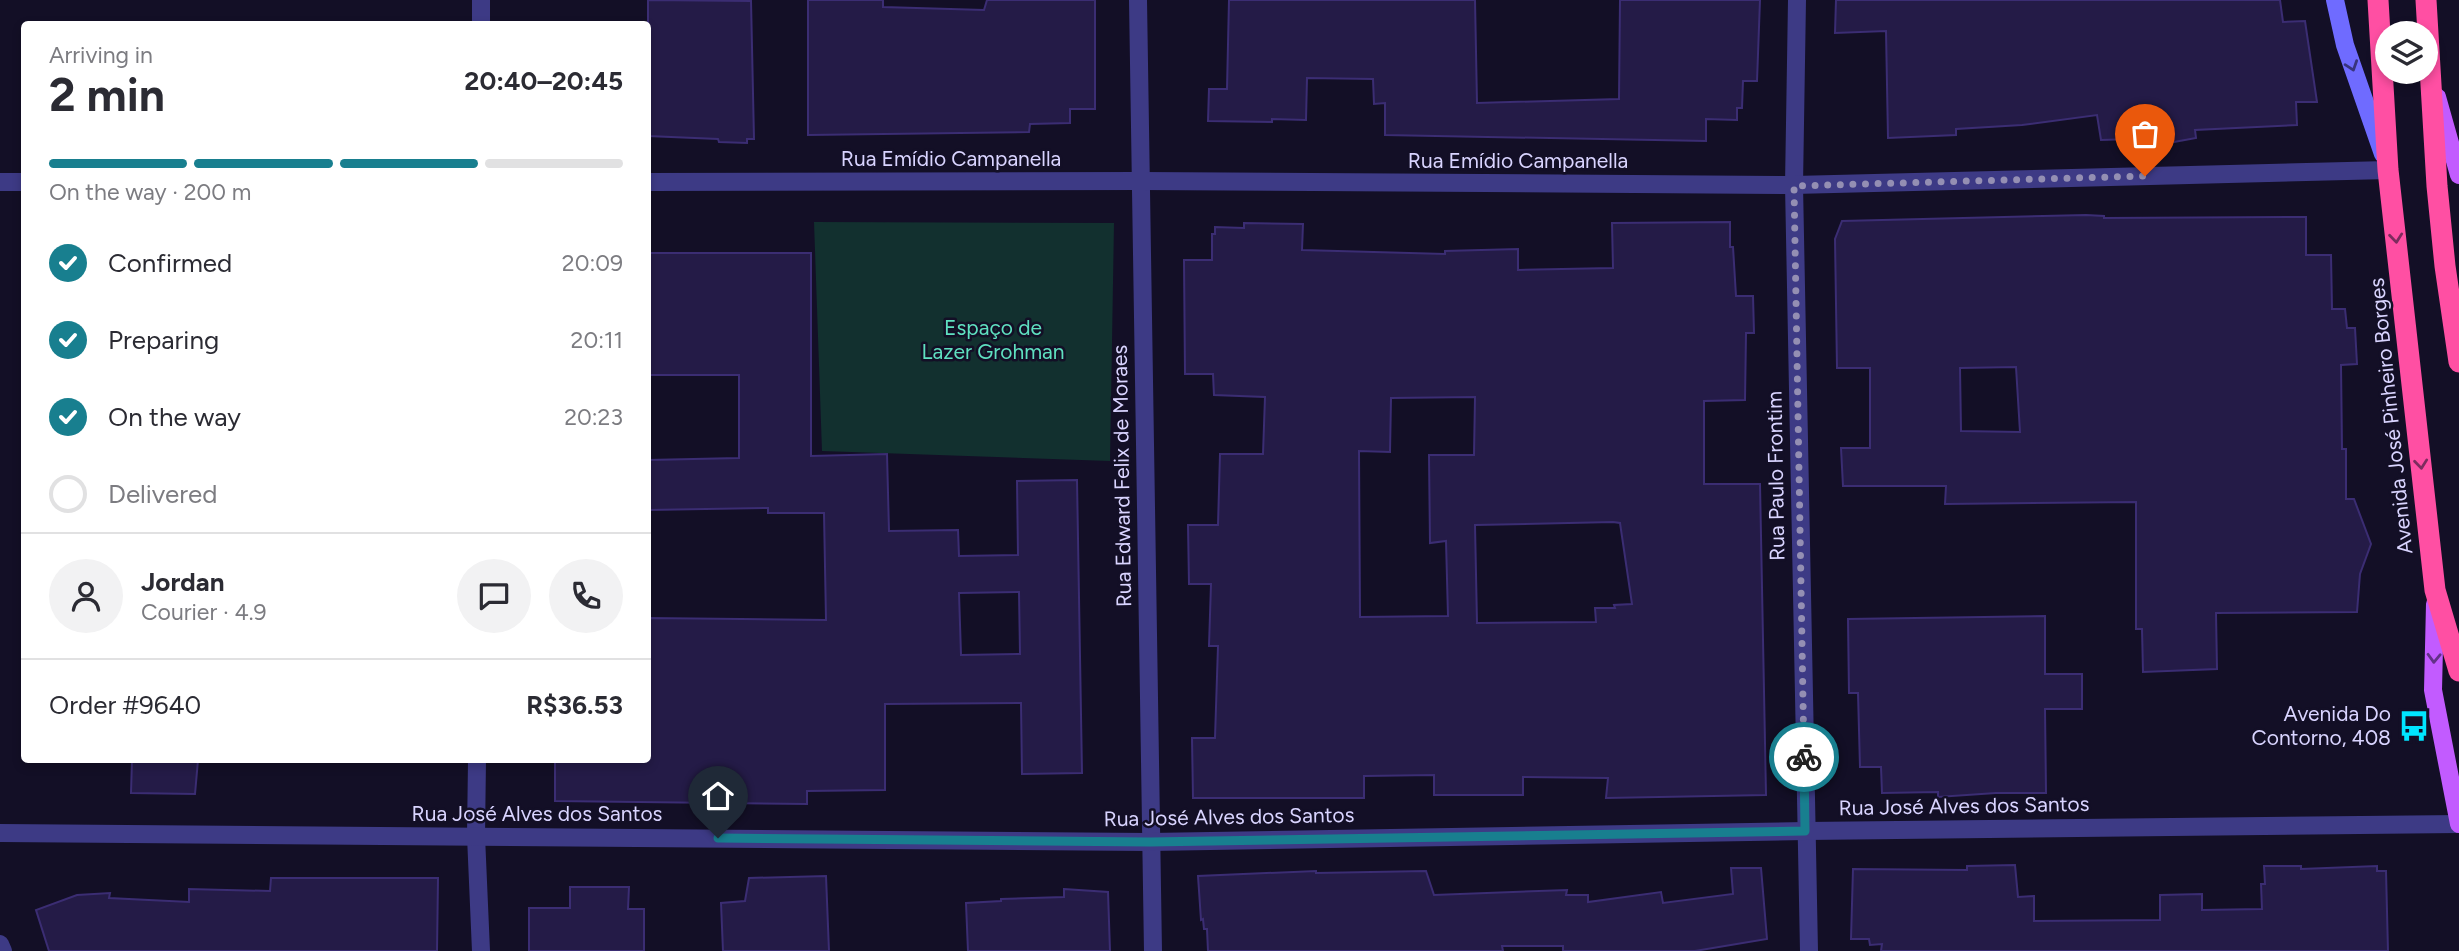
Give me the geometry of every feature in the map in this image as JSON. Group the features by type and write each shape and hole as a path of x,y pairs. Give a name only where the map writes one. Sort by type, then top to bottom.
{"highway":[{"name":"Avenida José Pinheiro Borges","path":"2378,0 2388,170 2435,590"},
{"path":"2426,0 2428,21"},
{"path":"2432,84 2437,186 2459,362"},
{"path":"2435,590 2459,671"}],"main road":[{"path":"2433,84 2459,175"},
{"name":"Avenida José Pinheiro Borges","path":"2435,590 2433,690 2459,824"}],"street":[{"path":"481,0 481,21"},
{"name":"Rua Edward Felix de Moraes","path":"1138,0 1153,951"},
{"name":"Rua Paulo Frontim","path":"1797,0 1794,186 1809,951"},
{"path":"2335,0 2345,45 2388,170"},
{"name":"Rua Emídio Campanella","path":"651,182 1140,181 1794,186 2388,170"},
{"path":"0,182 21,182"},
{"path":"477,763 476,836 481,951"},
{"name":"Rua José Alves dos Santos","path":"0,833 1150,842 2459,824"},
{"path":"0,944 3,951"}],"green space":[{"name":"Espaço de Lazer Grohman","path":"814,222 1114,223 1110,461 822,451"}],"building":[{"path":"648,0 751,1 754,139 747,139 747,143 651,136 651,21 648,21"},
{"path":"808,0 883,0 883,7 984,10 987,0 1095,0 1095,109 1070,109 1070,123 1030,124 1029,132 808,135"},
{"path":"1229,0 1475,0 1477,103 1619,99 1620,0 1760,0 1757,81 1743,81 1742,108 1737,108 1737,120 1706,119 1706,141 1385,135 1385,103 1374,104 1373,79 1307,78 1306,120 1208,121 1209,89 1227,89"},
{"path":"1836,0 2280,0 2283,22 2305,21 2317,102 2296,102 2297,125 2195,130 2196,138 2152,146 2151,140 2101,140 2097,115 2022,125 1956,129 1956,135 1888,138 1886,31 1835,33"},
{"path":"2086,215 2104,218 2306,217 2306,255 2331,255 2332,309 2345,309 2347,328 2355,328 2357,364 2341,365 2342,449 2346,449 2346,499 2354,499 2371,544 2360,574 2357,612 2216,613 2217,669 2143,672 2142,629 2136,629 2136,502 1945,504 1946,486 1843,486 1841,448 1870,448 1870,368 1837,368 1835,239 1842,221","holes":["2016,367 2020,432 1961,431 1960,368"]},
{"path":"1730,222 1736,296 1753,296 1754,333 1746,333 1745,400 1704,401 1704,484 1760,484 1766,795 1606,798 1608,778 1523,777 1523,795 1434,795 1434,775 1364,776 1364,798 1193,798 1192,738 1215,738 1218,646 1209,646 1211,584 1189,584 1188,525 1218,525 1220,454 1263,454 1265,397 1214,395 1213,374 1185,374 1184,260 1212,260 1212,234 1215,234 1215,227 1244,228 1244,223 1303,224 1302,250 1445,254 1445,251 1518,249 1518,270 1613,268 1612,223","holes":["1475,397 1474,455 1429,455 1430,543 1446,541 1448,616 1360,617 1359,451 1390,452 1391,398","1620,523 1632,604 1614,605 1615,608 1595,608 1596,622 1477,623 1475,525"]},
{"path":"651,253 811,253 811,456 887,454 889,531 958,530 959,556 1018,555 1017,481 1077,480 1082,773 1022,774 1021,703 885,704 885,790 807,791 807,804 555,801 555,763 651,763 651,618 826,620 824,513 768,513 768,508 651,510 651,460 739,458 739,375 651,375","holes":["1019,592 1020,654 961,655 959,593"]},
{"path":"2045,616 2045,674 2082,674 2082,709 2045,709 2046,793 1938,797 1938,792 1882,793 1881,767 1860,767 1858,693 1849,693 1848,619"},
{"path":"132,763 198,763 195,794 131,793"},
{"path":"2015,865 2018,897 2034,896 2034,921 2160,920 2160,895 2202,894 2202,910 2262,909 2261,884 2265,884 2264,866 2301,866 2301,869 2377,866 2377,871 2386,871 2388,951 1881,951 1882,944 1870,945 1869,939 1851,939 1853,869 1967,870 1967,866"},
{"path":"1731,868 1761,868 1767,939 1695,951 1563,951 1563,946 1502,946 1503,951 1208,951 1207,929 1204,929 1203,919 1201,920 1198,876 1316,871 1426,871 1434,895 1567,890 1566,895 1588,895 1588,902 1661,892 1663,903 1733,894"},
{"path":"826,876 829,951 723,951 721,903 745,901 749,878"},
{"path":"271,878 438,878 437,951 49,951 36,910 77,895 110,893 109,898 189,902 189,889 270,891"},
{"path":"570,887 629,887 628,909 644,909 644,951 529,951 529,908 570,908"},
{"path":"1064,889 1108,892 1110,951 968,951 966,903 1064,897"}],"way so far":[{"path":"1804,757 1794,186 2145,176"}],"place":[{"name":"Avenida Do Contorno, 408","path":"2414,726"}],"route":[{"path":"718,838 1150,842 1805,831 1804,757"}]}
